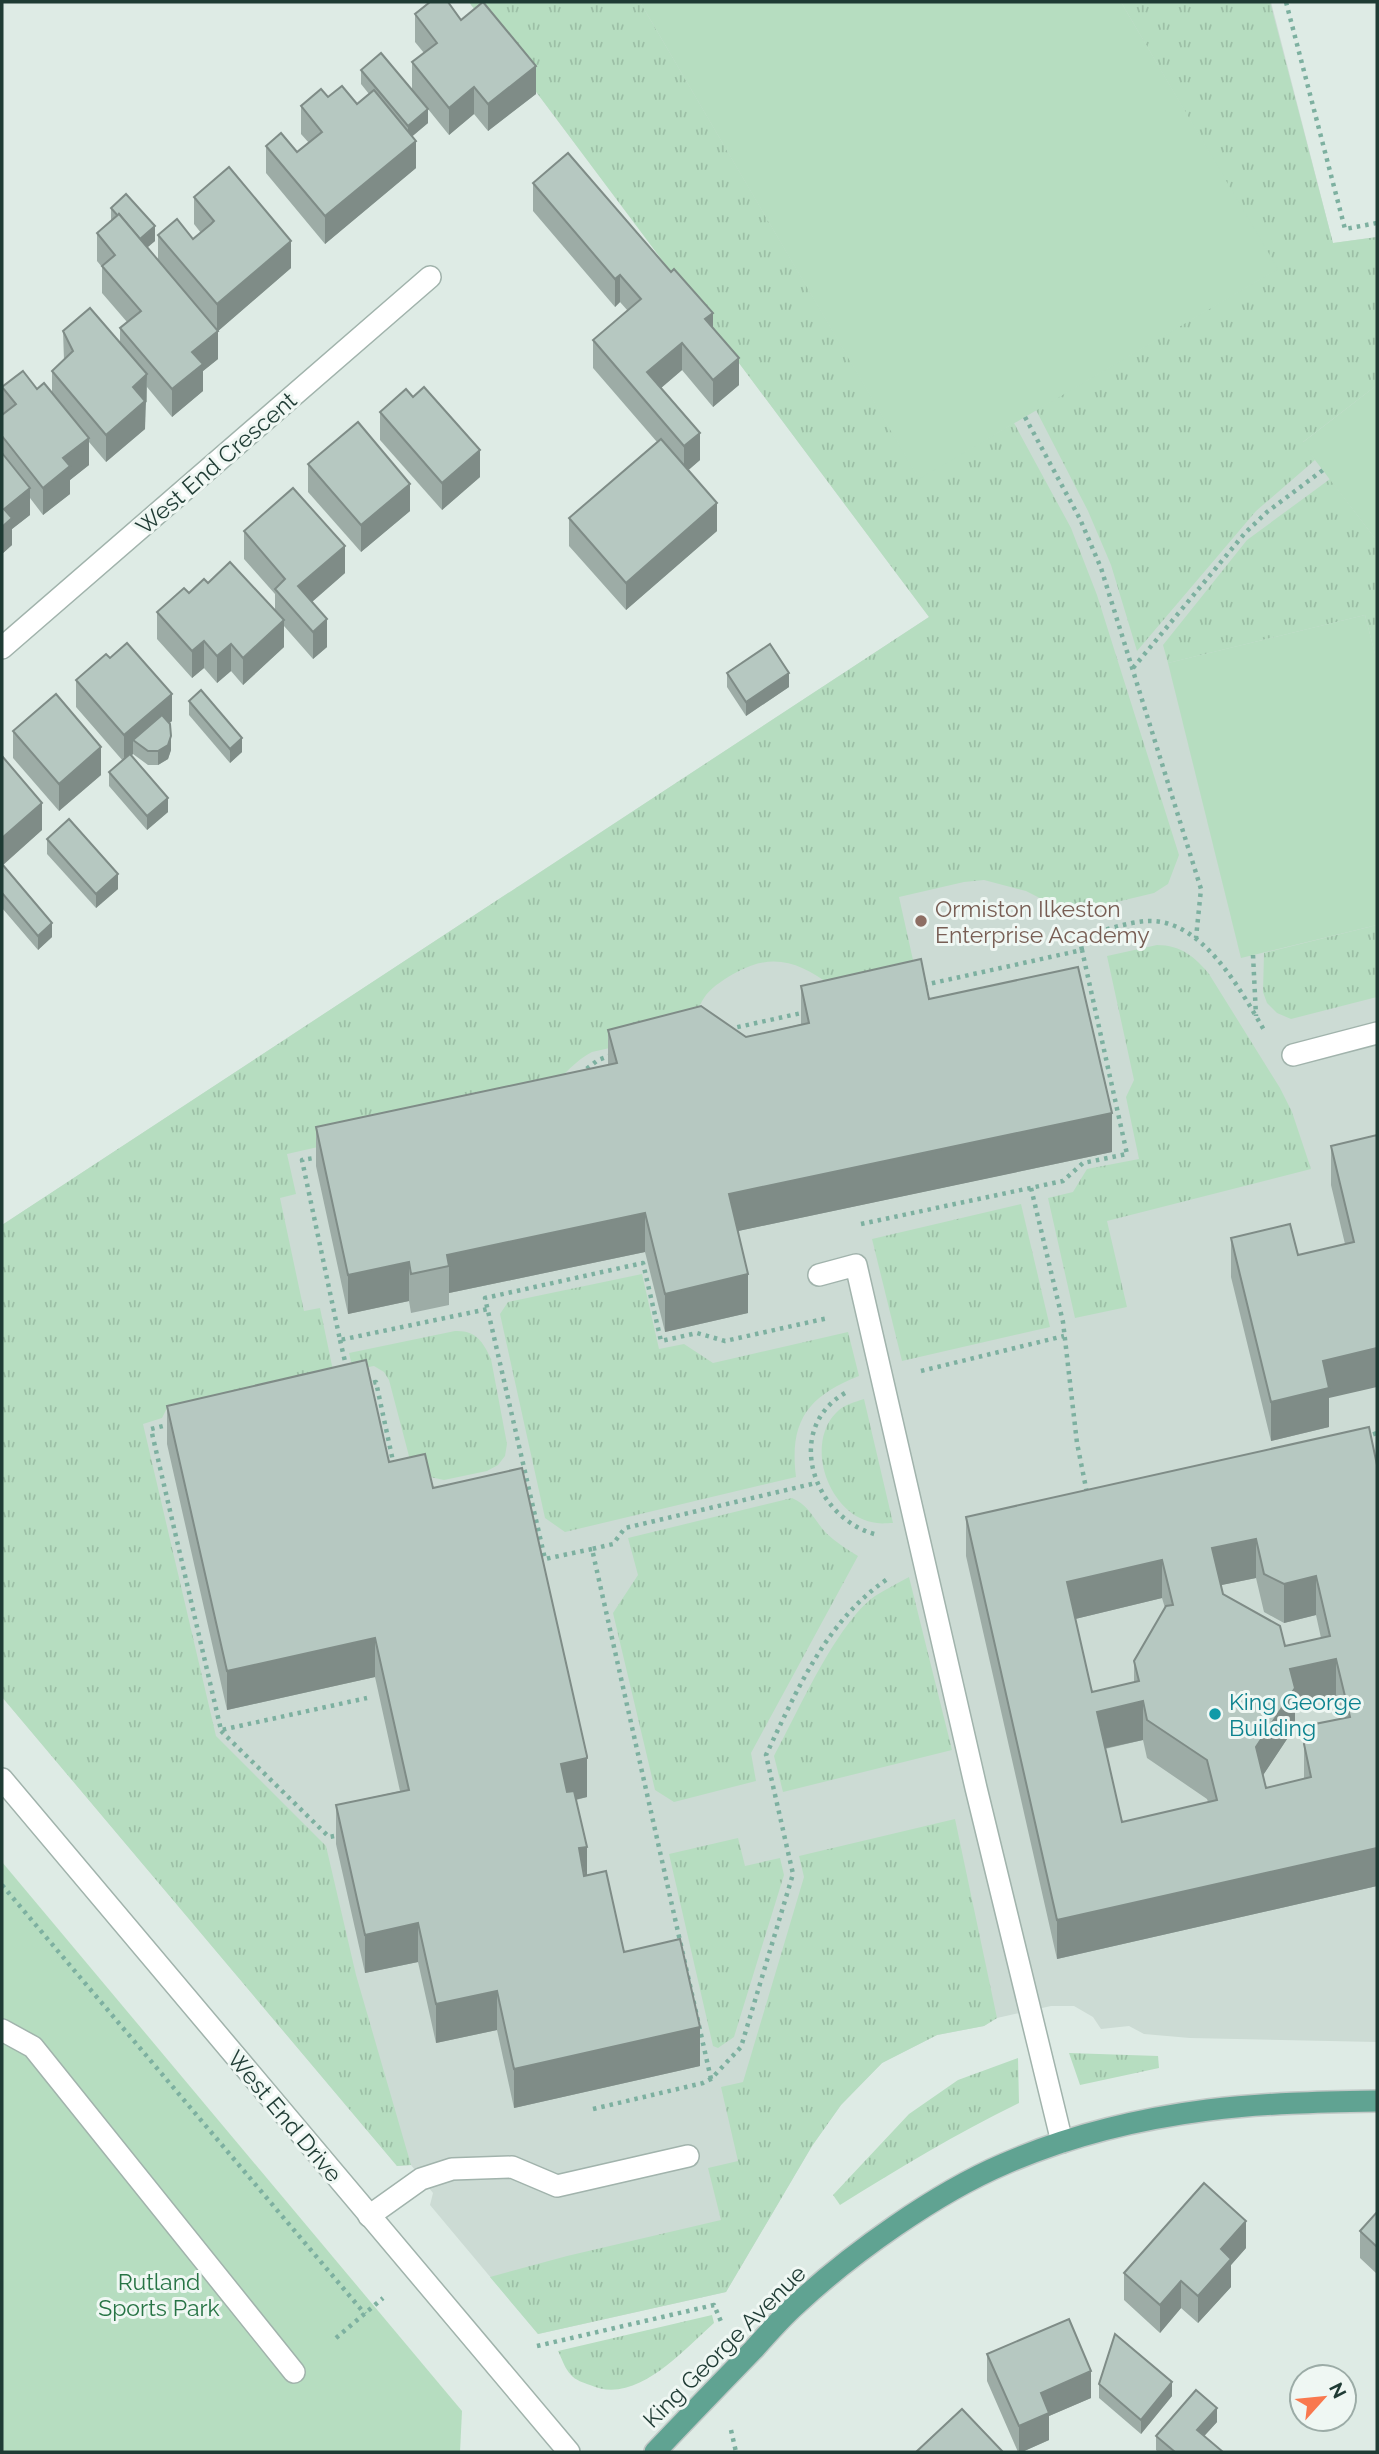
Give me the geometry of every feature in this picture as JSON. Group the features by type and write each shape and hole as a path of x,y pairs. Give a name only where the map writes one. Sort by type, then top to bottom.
{"main road":[{"name":"King George Avenue","path":"655,2452 798,2303 853,2258 942,2197 1002,2165 1062,2142 1108,2129 1208,2110 1377,2101"}],"street":[{"name":"West End Crescent","path":"2,649 430,278"},
{"path":"1293,1055 1377,1033"},
{"path":"819,1275 856,1265 1062,2142"},
{"name":"West End Drive","path":"2,1779 569,2452"},
{"path":"2,2030 33,2048 294,2372"},
{"path":"369,2216 421,2179 452,2169 512,2167 557,2186 688,2156"}],"path":[{"path":"1286,2 1345,229 1377,223"},
{"path":"1025,417 1080,519 1096,556 1201,889 1196,938"},
{"path":"1132,668 1245,533 1267,512 1324,470"},
{"path":"856,1265 848,1227 1063,1181 1083,1163 1127,1154 1079,936 1147,921 1167,923 1196,938 1222,966 1282,1058 1293,1055"},
{"path":"919,986 1083,950"},
{"path":"1253,955 1256,1017"},
{"path":"718,1031 812,1010"},
{"path":"571,1082 598,1060 624,1052"},
{"path":"328,1154 302,1160 348,1376"},
{"path":"1031,1188 1063,1322 1077,1443 1088,1501"},
{"path":"816,1483 625,1528 612,1544 545,1559 485,1298 642,1263 661,1341 697,1333 725,1341 866,1310"},
{"path":"340,1340 488,1309"},
{"path":"918,1538 896,1539 874,1535 856,1527 838,1514 826,1499 816,1483 811,1452 820,1417 830,1401 845,1392 882,1380 1064,1336"},
{"path":"363,1385 376,1382 396,1475"},
{"path":"180,1417 172,1424 151,1429 221,1730 329,1837 341,1835"},
{"path":"1354,1441 1377,1433"},
{"path":"515,1486 527,1484"},
{"path":"593,2109 703,2083 712,2079 741,2047 793,1874 766,1755 826,1640 851,1608 873,1588 895,1574 896,1539"},
{"path":"592,1549 712,2079"},
{"path":"221,1730 367,1698"},
{"path":"2,1885 365,2314"},
{"path":"336,2338 383,2298"},
{"path":"537,2346 714,2305 723,2326"},
{"path":"730,2426 736,2452"}],"shaded area":[{"name":"Ormiston Ilkeston Enterprise Academy","path":"469,2 1271,2 1333,243 1377,237 1377,2042 1190,2038 1144,2034 1129,2026 1101,2029 1093,2017 1074,2006 1051,2006 997,2018 984,2026 937,2035 882,2063 841,2105 812,2146 726,2292 538,2334 430,2205 433,2193 411,2165 397,2166 2,1697 2,1225 929,617"}],"green space":[{"path":"469,2 640,2 919,478 1014,423 1071,528 1097,595 1179,855 1168,884 1154,893 1079,911 1065,911 1026,891 984,880 899,897 915,969 832,986 809,971 786,963 750,966 716,985 709,992 689,1030 592,1052 535,1098 287,1154 296,1194 280,1198 304,1311 320,1308 335,1380 295,1390 285,1378 168,1406 162,1418 143,1424 216,1736 326,1846 356,1975 411,2165 397,2166 2,1697 2,1225 929,617"},
{"path":"640,2 1121,2 1278,269 919,479"},
{"path":"1121,2 1270,2 1333,243 1377,237 1377,385 1303,442 1315,460 1256,511 1137,651 1111,565 1088,511 1036,410 1277,269"},
{"path":"1377,385 1377,541 1302,443"},
{"path":"1330,479 1377,541 1377,662 1365,615 1168,663 1163,645 1247,540"},
{"path":"1365,615 1377,662 1377,925 1241,958 1168,663"},
{"path":"1377,925 1377,997 1291,1019 1277,1013 1267,1003 1263,992 1264,953"},
{"path":"1157,945 1173,947 1187,953 1209,974 1280,1088 1292,1112 1311,1169 1107,1221 1127,1307 1075,1318 1048,1198 1073,1192 1087,1169 1139,1159 1126,1097 1134,1080 1107,956"},
{"path":"1021,1204 1050,1327 902,1361 872,1239"},
{"path":"642,1274 659,1349 684,1344 713,1363 848,1332 859,1376 827,1392 806,1413 796,1440 796,1477 565,1532 545,1518 500,1314 508,1302"},
{"path":"455,1331 468,1332 477,1338 491,1359 507,1444 505,1456 498,1465 487,1471 444,1480 430,1477 410,1460 389,1380 384,1372 374,1366 353,1370 349,1353"},
{"path":"864,1399 893,1523 877,1523 860,1518 846,1508 826,1477 822,1458 823,1440 828,1424 839,1410"},
{"path":"792,1498 807,1509 826,1533 858,1556 751,1753 756,1781 674,1802 655,1790 613,1613 638,1575 628,1538"},
{"path":"909,1577 952,1750 783,1792 774,1756 832,1647 860,1609 875,1596"},
{"path":"955,1819 997,2018 984,2026 937,2035 882,2063 841,2105 812,2146 726,2292 538,2334 490,2277 721,2220 708,2168 738,2161 721,2087 743,2082 804,1877 799,1856"},
{"path":"738,1838 745,1866 780,1858 784,1875 734,2037 718,2048 713,2046 669,1854"},
{"name":"Rutland Sports Park","path":"2,1862 462,2411 460,2452 2,2452"},
{"path":"1069,2053 1158,2056 1159,2068 1080,2085"},
{"path":"1018,2058 1019,2103 950,2139 840,2205 833,2195 909,2114 958,2080"},
{"path":"712,2315 714,2323 673,2360 641,2382 624,2388 607,2390 577,2380 567,2370 558,2351"}],"building":[{"path":"430,2 448,2 461,20 483,2 536,66 488,104 474,87 449,108 412,62 437,43 415,14"},
{"path":"381,53 428,109 408,126 361,70"},
{"path":"342,86 357,104 374,90 416,141 325,216 266,146 281,133 297,152 322,132 301,106 321,89 328,97"},
{"path":"568,153 671,272 674,269 713,313 705,319 739,358 713,380 682,343 647,372 700,433 684,446 593,340 641,299 620,275 615,279 533,183"},
{"path":"229,167 291,241 217,304 158,235 177,219 193,239 211,224 214,221 194,197"},
{"path":"126,194 155,226 140,239 111,208"},
{"path":"119,214 218,331 192,352 203,364 172,389 120,328 141,311 102,266 115,255 97,233"},
{"path":"90,308 147,374 133,387 145,401 106,435 52,371 73,351 63,331"},
{"path":"23,371 37,389 44,383 89,438 63,458 70,466 43,488 2,436 2,415 16,404 2,387"},
{"path":"424,387 480,450 442,483 380,412 406,389 413,397"},
{"path":"358,422 410,484 361,525 308,464"},
{"path":"661,439 717,503 626,583 569,518"},
{"path":"2,453 30,488 4,509 12,518 2,527"},
{"path":"293,488 345,546 298,586 327,619 313,632 275,589 285,579 244,531"},
{"path":"230,562 284,620 243,658 231,644 217,656 204,641 192,651 157,612 184,588 189,593 204,579 208,583"},
{"path":"127,643 172,694 124,735 76,680 106,654 110,658"},
{"path":"770,644 789,673 746,702 727,673"},
{"path":"201,690 242,738 230,749 189,701"},
{"path":"56,694 101,747 59,784 13,731"},
{"path":"162,715 170,724 171,736 168,745 158,751 148,751 133,740"},
{"path":"130,754 168,798 147,816 109,772"},
{"path":"2,756 42,803 2,838"},
{"path":"69,819 118,874 96,894 47,839"},
{"path":"2,864 52,923 38,936 2,893"},
{"path":"921,959 929,999 1078,967 1112,1113 729,1194 748,1274 665,1294 645,1213 447,1255 449,1266 411,1274 409,1262 348,1275 316,1127 617,1063 608,1030 701,1006 746,1037 809,1023 801,986"},
{"path":"1377,1135 1377,1348 1323,1361 1329,1388 1271,1402 1231,1238 1290,1224 1298,1255 1354,1242 1331,1146"},
{"path":"366,1360 389,1462 425,1454 433,1488 522,1468 587,1756 561,1764 567,1792 574,1791 587,1847 579,1848 584,1876 606,1871 624,1952 680,1939 700,2027 514,2069 497,1991 436,2004 418,1923 365,1935 336,1805 409,1790 375,1638 227,1671 167,1406"},
{"name":"King George Building","path":"1369,1427 1377,1465 1377,1848 1057,1920 966,1517","holes":["1256,1539 1264,1574 1284,1584 1316,1576 1330,1636 1285,1646 1280,1626 1223,1594 1212,1548","1162,1560 1173,1605 1166,1606 1134,1661 1139,1681 1092,1692 1067,1582","1336,1659 1350,1717 1315,1724 1304,1744 1311,1777 1266,1788 1256,1747 1295,1688 1290,1669","1143,1701 1147,1720 1207,1760 1217,1800 1122,1822 1097,1712"]},
{"path":"1204,2183 1246,2221 1221,2249 1231,2259 1198,2296 1181,2281 1160,2305 1124,2273"},
{"path":"1377,2212 1377,2247 1360,2231"},
{"path":"1069,2319 1091,2371 1041,2393 1049,2413 1019,2426 987,2354"},
{"path":"1115,2334 1172,2382 1141,2420 1099,2384"},
{"path":"1196,2390 1217,2408 1197,2430 1223,2452 1175,2452 1156,2436"},
{"path":"962,2409 1003,2452 916,2452"}],"place":[{"name":"Ormiston Ilkeston Enterprise Academy","path":"921,921"},
{"name":"King George Building","path":"1215,1714"}]}
